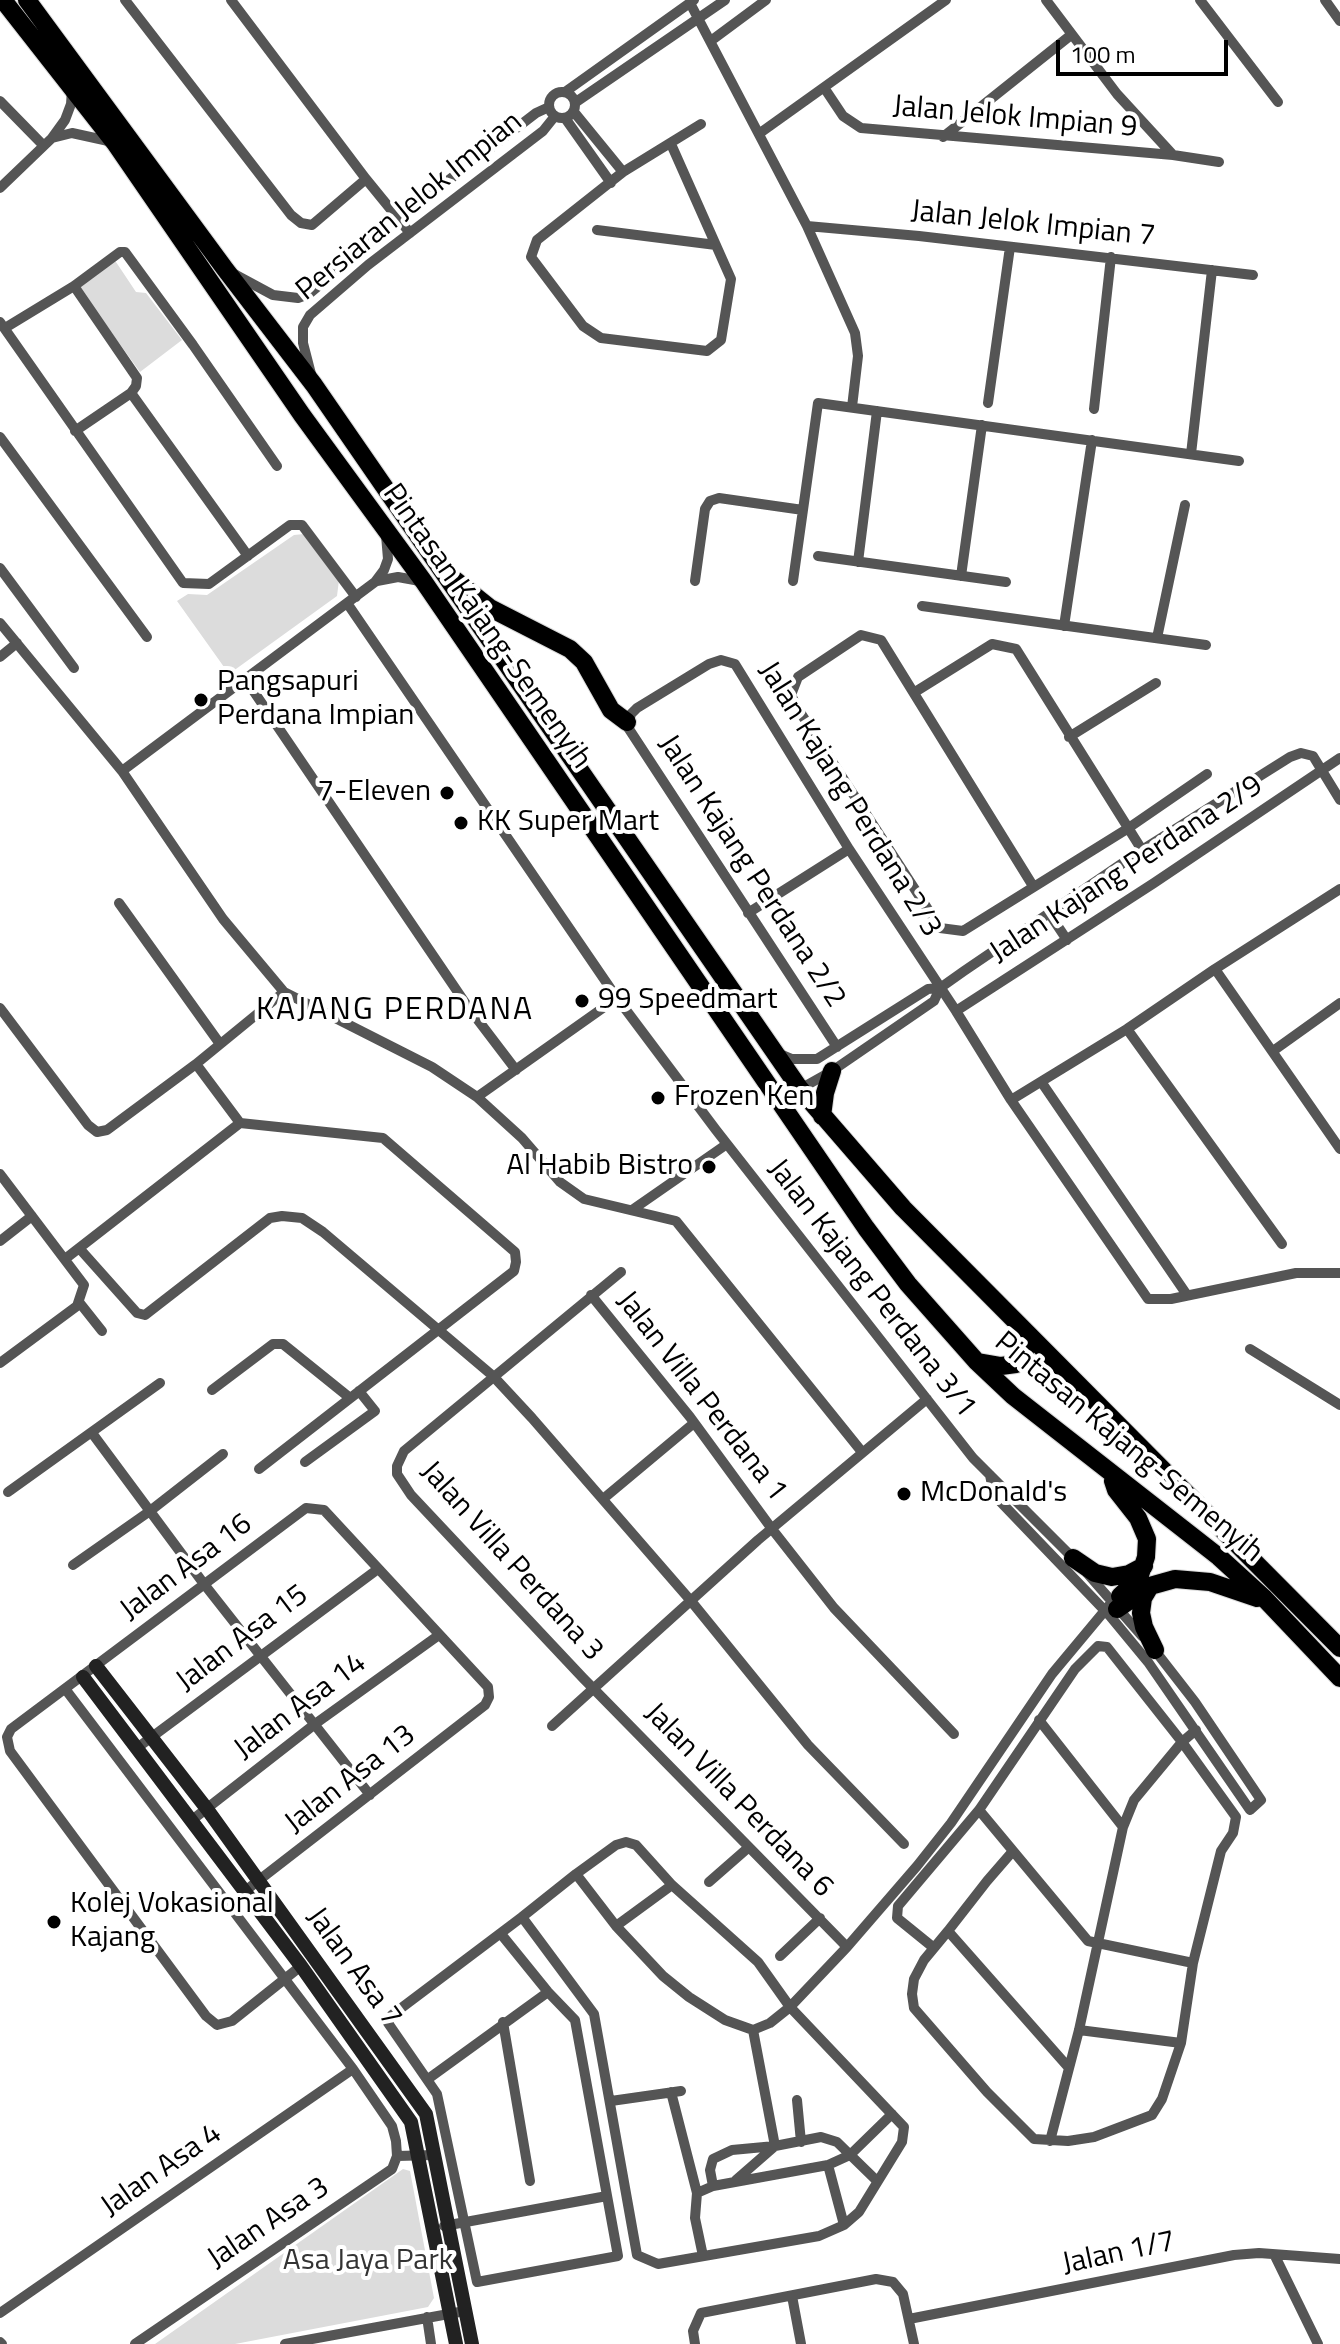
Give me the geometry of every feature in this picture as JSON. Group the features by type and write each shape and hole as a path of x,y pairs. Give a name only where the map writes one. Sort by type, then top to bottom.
{"highway":[{"name":"Pintasan Kajang-Semenyih","path":"3,0 115,143 302,415 424,582 866,1228 908,1284 977,1362 1013,1396 1182,1526 1264,1598 1340,1678"},
{"name":"Pintasan Kajang-Semenyih","path":"27,0 314,385 800,1089 903,1208 1340,1648"},
{"path":"443,571 490,608 570,649 584,662 611,710 627,722"},
{"path":"822,1116 832,1071"},
{"path":"977,1362 1001,1366 1016,1364 1025,1351 1021,1329"},
{"path":"1111,1609 1133,1585 1144,1566 1147,1549 1144,1529 1116,1490 1112,1475"},
{"path":"1073,1558 1095,1573 1112,1577 1129,1574 1144,1566"},
{"path":"1111,1609 1150,1586 1175,1579 1198,1579 1225,1585 1256,1599 1264,1598"},
{"path":"1150,1586 1143,1598 1141,1613 1155,1650"}],"street":[{"path":"125,0 291,215 301,223 312,225 366,179"},
{"path":"231,0 410,233"},
{"name":"Persiaran Jelok Impian","path":"314,385 303,343 303,327 310,315 543,131 564,111 725,0"},
{"path":"712,40 766,0"},
{"path":"760,133 946,0"},
{"path":"1046,0 1117,94 1173,155"},
{"path":"1200,0 1278,102"},
{"path":"1325,0 1340,21"},
{"path":"623,172 551,97 565,92 692,1 807,226 855,333 858,356 852,407"},
{"path":"943,137 1071,35"},
{"path":"0,188 48,142 65,120 71,104 72,86"},
{"name":"Jalan Jelok Impian 9","path":"825,89 843,116 861,128 1173,155 1219,162"},
{"path":"565,92 564,111 611,183"},
{"path":"0,101 48,142"},
{"name":"Persiaran Jelok Impian","path":"225,269 273,295 298,298 309,294 398,219 536,113 564,111"},
{"path":"671,144 731,279 721,340 707,351 601,338 583,326 531,257 537,240 623,172 701,124"},
{"path":"48,142 72,133 115,143"},
{"name":"Jalan Jelok Impian 7","path":"807,226 1253,275"},
{"path":"597,230 716,245"},
{"path":"988,403 1010,247"},
{"path":"131,393 248,556 209,584 183,583 2,325 74,286 120,252 125,252 277,466"},
{"path":"1094,409 1111,257"},
{"path":"1191,454 1212,270"},
{"path":"74,286 137,378 131,393 75,431"},
{"path":"793,581 818,403 1239,461"},
{"path":"858,562 877,411"},
{"path":"961,576 982,425"},
{"path":"0,437 147,637"},
{"path":"1064,626 1092,440"},
{"path":"0,462 12,453"},
{"path":"695,581 705,509 710,501 719,498 803,510"},
{"path":"1157,638 1185,505"},
{"name":"Jalan Kajang Perdana 3/1","path":"248,556 290,525 302,525 617,998 716,1130 973,1458 990,1475"},
{"path":"122,771 375,582 388,559 386,529"},
{"path":"818,556 1006,582"},
{"path":"0,568 74,668"},
{"path":"375,582 398,577 424,582"},
{"path":"922,606 1206,645"},
{"path":"0,623 122,771 223,919 284,992 432,1067 477,1097 522,1138 560,1182 584,1199 676,1221 862,1452"},
{"path":"1033,886 881,640 861,635 798,677 791,695 940,928 963,931 1127,829 1207,774"},
{"path":"0,657 17,643"},
{"path":"915,692 992,644 1016,649 1142,850"},
{"name":"Jalan Kajang Perdana 2/3","path":"627,722 637,708 709,664 721,660 735,664 849,849 1011,1100 1148,1299 1187,1295"},
{"path":"246,680 468,1007 516,1070"},
{"path":"1069,737 1156,683"},
{"name":"Jalan Kajang Perdana 2/2","path":"627,722 837,1047"},
{"path":"774,1052 792,1059 817,1059 928,989 940,988 1142,850 1290,757 1301,753 1313,756 1340,800"},
{"name":"Jalan Kajang Perdana 2/9","path":"956,1011 1340,758"},
{"path":"748,913 849,849"},
{"path":"1011,1100 1127,1029 1340,889"},
{"path":"119,903 220,1044"},
{"path":"1049,913 1067,940"},
{"path":"1215,969 1340,1149"},
{"path":"800,1089 832,1071 934,1001 940,988"},
{"path":"0,1008 88,1125 97,1132 107,1130 196,1064 284,992"},
{"path":"477,1097 617,998"},
{"path":"1273,1051 1340,1003"},
{"path":"1127,1029 1282,1244"},
{"path":"196,1064 240,1123"},
{"path":"1042,1083 1187,1295 1296,1273 1338,1275"},
{"path":"65,1259 240,1123 383,1138 515,1252 514,1271 259,1469"},
{"path":"632,1210 727,1144"},
{"path":"0,1174 84,1285 78,1304 0,1363"},
{"path":"0,1241 32,1216"},
{"path":"79,1248 137,1313 145,1315 270,1218 302,1218 323,1232 493,1376 691,1601 808,1745 904,1844"},
{"path":"493,1376 621,1272"},
{"name":"Jalan Villa Perdana 1","path":"591,1295 694,1423 834,1608 954,1734"},
{"path":"78,1304 102,1331"},
{"path":"212,1390 273,1344 283,1344 375,1411 305,1462"},
{"path":"1250,1349 1340,1405"},
{"name":"Jalan Villa Perdana 3","path":"493,1376 404,1451 397,1466 400,1481 593,1688"},
{"path":"8,1492 160,1383"},
{"path":"552,1726 772,1529 927,1399"},
{"path":"603,1499 694,1423"},
{"path":"92,1433 204,1584 370,1795"},
{"path":"73,1565 223,1454"},
{"path":"990,1475 994,1495 1111,1609 1155,1650 1195,1702 1261,1800 1250,1810 1196,1730 1111,1609 1073,1558 990,1475"},
{"name":"Jalan Asa 16","path":"286,1980 232,2021 217,2025 206,2016 10,1751 7,1737 11,1729 306,1508 324,1510 378,1569"},
{"path":"378,1569 439,1635"},
{"name":"Jalan Asa 15","path":"137,1748 378,1569"},
{"path":"576,1874 616,1926 663,1976 689,1997 725,2020 753,2030 770,2023 790,2007 847,1947 951,1823 1052,1674 1111,1609"},
{"name":"Jalan Asa 13","path":"245,1891 485,1705 489,1697 488,1687 439,1635"},
{"name":"Jalan Asa 14","path":"192,1820 315,1724 439,1635"},
{"path":"934,1948 897,1918 898,1906 979,1810 1075,1669 1098,1646 1107,1647 1236,1817 1233,1833 1221,1851 1193,1963 1181,2043 1162,2099 1152,2115 1094,2137 1050,2141 1034,2139 914,2008 914,1979 924,1960 934,1948 948,1931 1013,1851"},
{"name":"Jalan Asa 7","path":"96,1666 207,1809 363,2038 411,2122 418,2155 442,2227"},
{"name":"Jalan Asa 7","path":"83,1677 301,1966 426,2114 458,2312 472,2344"},
{"name":"Jalan Villa Perdana 6","path":"593,1688 847,1947"},
{"name":"Jalan Asa 7","path":"66,1690 353,2069 392,2126 397,2156"},
{"path":"1050,2141 1079,2030 1123,1827 1134,1800 1182,1742 1196,1730 1199,1714 1195,1702"},
{"path":"1039,1720 1123,1827"},
{"path":"1196,1730 1208,1731 1220,1740"},
{"path":"979,1810 1088,1941 1193,1963"},
{"path":"501,1934 575,2020 618,2256 477,2282 437,2094 388,2023 392,2015 576,1874 616,1845 626,1842 636,1845 672,1885 758,1962 790,2007 904,2127 904,2134 859,2212 844,2225 819,2236 658,2264 637,2255 594,2014 522,1917"},
{"path":"709,1882 749,1847"},
{"path":"616,1926 672,1885"},
{"path":"780,1956 820,1918"},
{"path":"948,1931 1069,2068"},
{"path":"286,1980 301,1966"},
{"path":"428,2079 548,1992"},
{"path":"503,2022 530,2181"},
{"path":"753,2030 775,2146"},
{"path":"1079,2030 1181,2043"},
{"name":"Jalan Asa 4","path":"0,2313 353,2069"},
{"path":"611,2101 676,2092 697,2193 695,2218 703,2256"},
{"path":"797,2100 801,2142"},
{"path":"697,2193 735,2181 828,2165 850,2155 892,2114"},
{"path":"595,2125 614,2121"},
{"path":"713,2186 710,2170 713,2159 732,2150 830,2138 877,2181"},
{"path":"735,2181 775,2146"},
{"path":"397,2156 435,2155"},
{"name":"Jalan Asa 3","path":"135,2344 392,2169 397,2156"},
{"path":"828,2165 844,2225"},
{"path":"442,2227 607,2196"},
{"name":"Jalan 1/7","path":"909,2319 1234,2255 1259,2253 1340,2259"},
{"path":"1275,2256 1318,2344"},
{"path":"695,2344 693,2331 701,2313 876,2279 893,2282 903,2294 914,2344"},
{"path":"792,2296 801,2344"},
{"path":"285,2344 458,2312"},
{"name":"Jalan Asa 7","path":"456,2344 458,2312"},
{"path":"427,2317 431,2344"}],"green space":[{"path":"114,259 136,292 146,293 182,340 140,372 78,286"},
{"path":"304,534 339,580 337,596 229,674 177,601 188,594 207,595 294,535"},
{"name":"Asa Jaya Park","path":"403,2169 410,2171 434,2298 428,2307 235,2344 155,2344"}],"place":[{"name":"Pangsapuri Perdana Impian","path":"201,700"},
{"name":"7-Eleven","path":"447,793"},
{"name":"KK Super Mart","path":"461,823"},
{"name":"99 Speedmart","path":"582,1001"},
{"name":"Frozen Ken","path":"658,1098"},
{"name":"Al Habib Bistro","path":"709,1167"},
{"name":"McDonald's","path":"904,1494"},
{"name":"Kolej Vokasional Kajang","path":"54,1922"}],"district":[{"name":"KAJANG PERDANA","path":"395,1011"}]}
